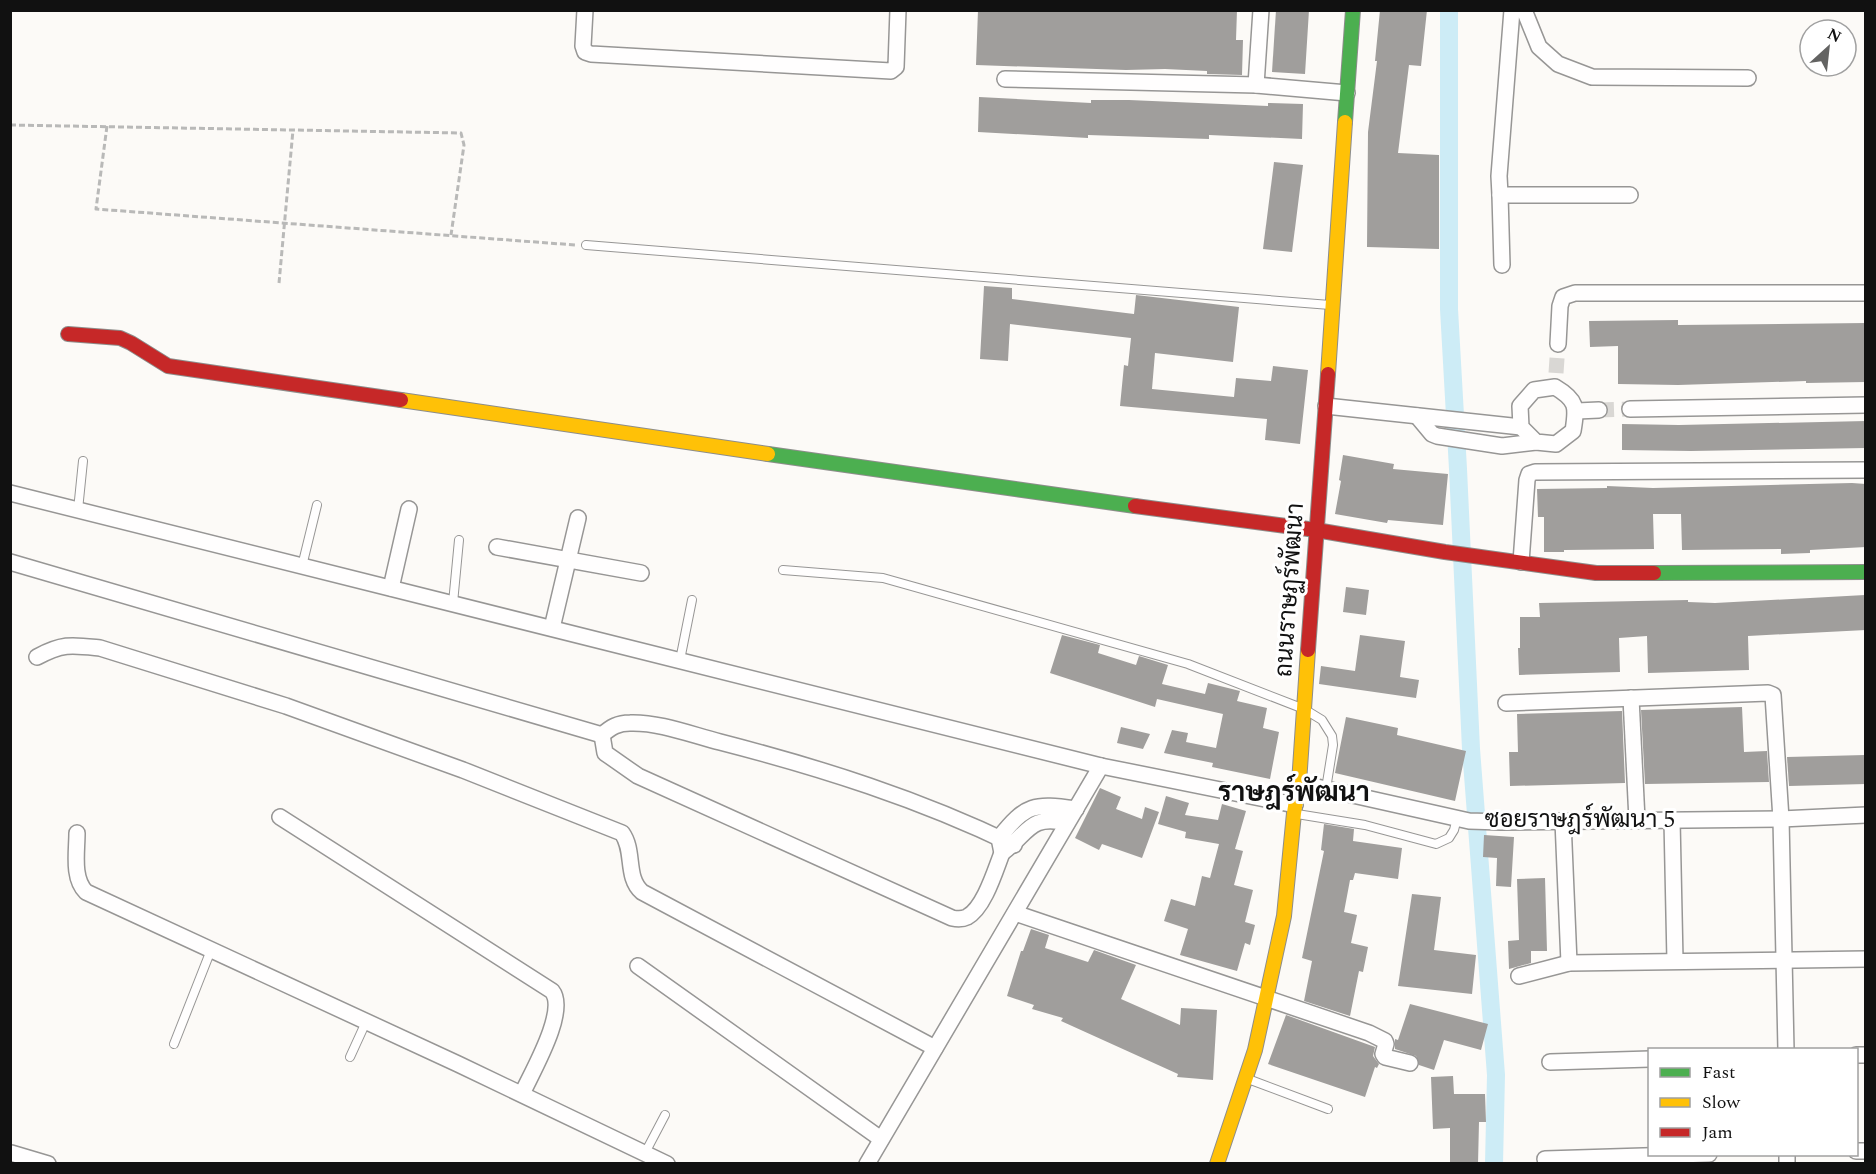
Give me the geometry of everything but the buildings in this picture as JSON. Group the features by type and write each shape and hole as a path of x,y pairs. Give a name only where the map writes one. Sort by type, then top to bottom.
{"street":[{"path":"585,10 584,46 585,52 591,54 891,71 896,67 898,10"},
{"path":"1256,85 1261,10"},
{"name":"ถนนราษฏร์พัฒนา","path":"1217,1164 1255,1050 1284,916 1294,809 1299,783 1353,10"},
{"path":"1502,265 1499,176 1512,10"},
{"path":"1524,10 1539,47 1558,64 1592,77 1748,78"},
{"path":"1005,79 1256,85 1347,93"},
{"path":"1500,195 1630,195"},
{"path":"1558,344 1560,306 1563,297 1575,293 1866,293"},
{"path":"68,334 119,338 128,341 158,362 168,366 1596,573 1866,572"},
{"path":"1424,417 1432,434 1437,436 1502,446 1536,442 1556,444 1573,431 1577,411 1556,380 1534,390 1520,406 1521,427"},
{"path":"1630,410 1866,405"},
{"path":"1326,406 1521,427 1536,442"},
{"path":"1577,411 1599,410"},
{"path":"1521,562 1527,480 1530,474 1535,472 1866,470"},
{"path":"10,493 1101,766 1294,809"},
{"path":"391,588 409,509"},
{"path":"552,628 578,518"},
{"path":"497,547 641,573"},
{"path":"10,562 602,735"},
{"path":"37,657 57,646 100,648 286,706 463,770 622,833 628,843 636,887 642,892 935,1048"},
{"path":"1506,703 1768,693 1773,695 1780,819 1786,1048"},
{"path":"1631,698 1637,820"},
{"path":"602,735 613,726 630,723 655,725 837,774 931,807 999,838 1008,849"},
{"path":"602,735 605,753 639,776 952,918 965,919 976,909 1008,849 1033,825 1040,820 1052,819 1067,823"},
{"path":"867,1164 1101,766"},
{"name":"ซอยราษฎร์พัฒนา 5","path":"1299,783 1463,819 1501,822 1780,819 1866,815"},
{"path":"999,838 1021,813 1035,807 1051,805 1076,809"},
{"path":"280,817 552,991 558,1001 554,1022 522,1094"},
{"path":"1672,820 1675,961"},
{"path":"1563,821 1569,963"},
{"path":"77,833 78,878 80,886 86,892 522,1094 667,1164"},
{"path":"1015,913 1382,1038 1386,1044 1383,1054 1385,1057 1410,1063"},
{"path":"1519,976 1569,963 1866,959"},
{"path":"638,966 881,1139"},
{"path":"1550,1062 1648,1059"},
{"path":"10,1153 48,1164"},
{"path":"1545,1159 1668,1156"}],"lane":[{"path":"586,245 1331,305"},
{"path":"78,510 83,461"},
{"path":"302,566 317,505"},
{"path":"453,603 459,540"},
{"path":"783,570 891,580 1188,664 1304,709 1322,720 1332,736 1333,745 1326,789"},
{"path":"680,660 692,600"},
{"path":"1294,809 1436,844 1449,838 1463,819"},
{"path":"174,1044 211,950"},
{"path":"350,1057 366,1022"},
{"path":"1246,1078 1328,1109"},
{"path":"645,1153 665,1115"}],"path":[{"path":"10,124 461,133 465,145 451,235"},
{"path":"106,126 96,209 586,245"},
{"path":"279,283 293,130"}],"waterway":[{"path":"1449,10 1449,309 1471,749 1496,1075 1494,1164"}],"tunnel":[{"path":"1556,373 1558,344"},
{"path":"1599,410 1630,409"}],"traffic: fast":[{"path":"1345,122 1353,10"},
{"path":"768,454 1135,506"},
{"path":"1654,573 1866,572"}],"traffic: slow":[{"path":"1328,374 1345,122"},
{"path":"401,400 768,454"},
{"path":"1217,1164 1255,1050 1284,916 1299,783 1308,650"}],"traffic: jam":[{"path":"68,334 120,338 168,366 401,400"},
{"path":"1308,650 1328,374"},
{"path":"1135,506 1316,530 1445,552 1596,573 1654,573"}],"district":[{"name":"ราษฎร์พัฒนา","path":"1294,793"}]}
